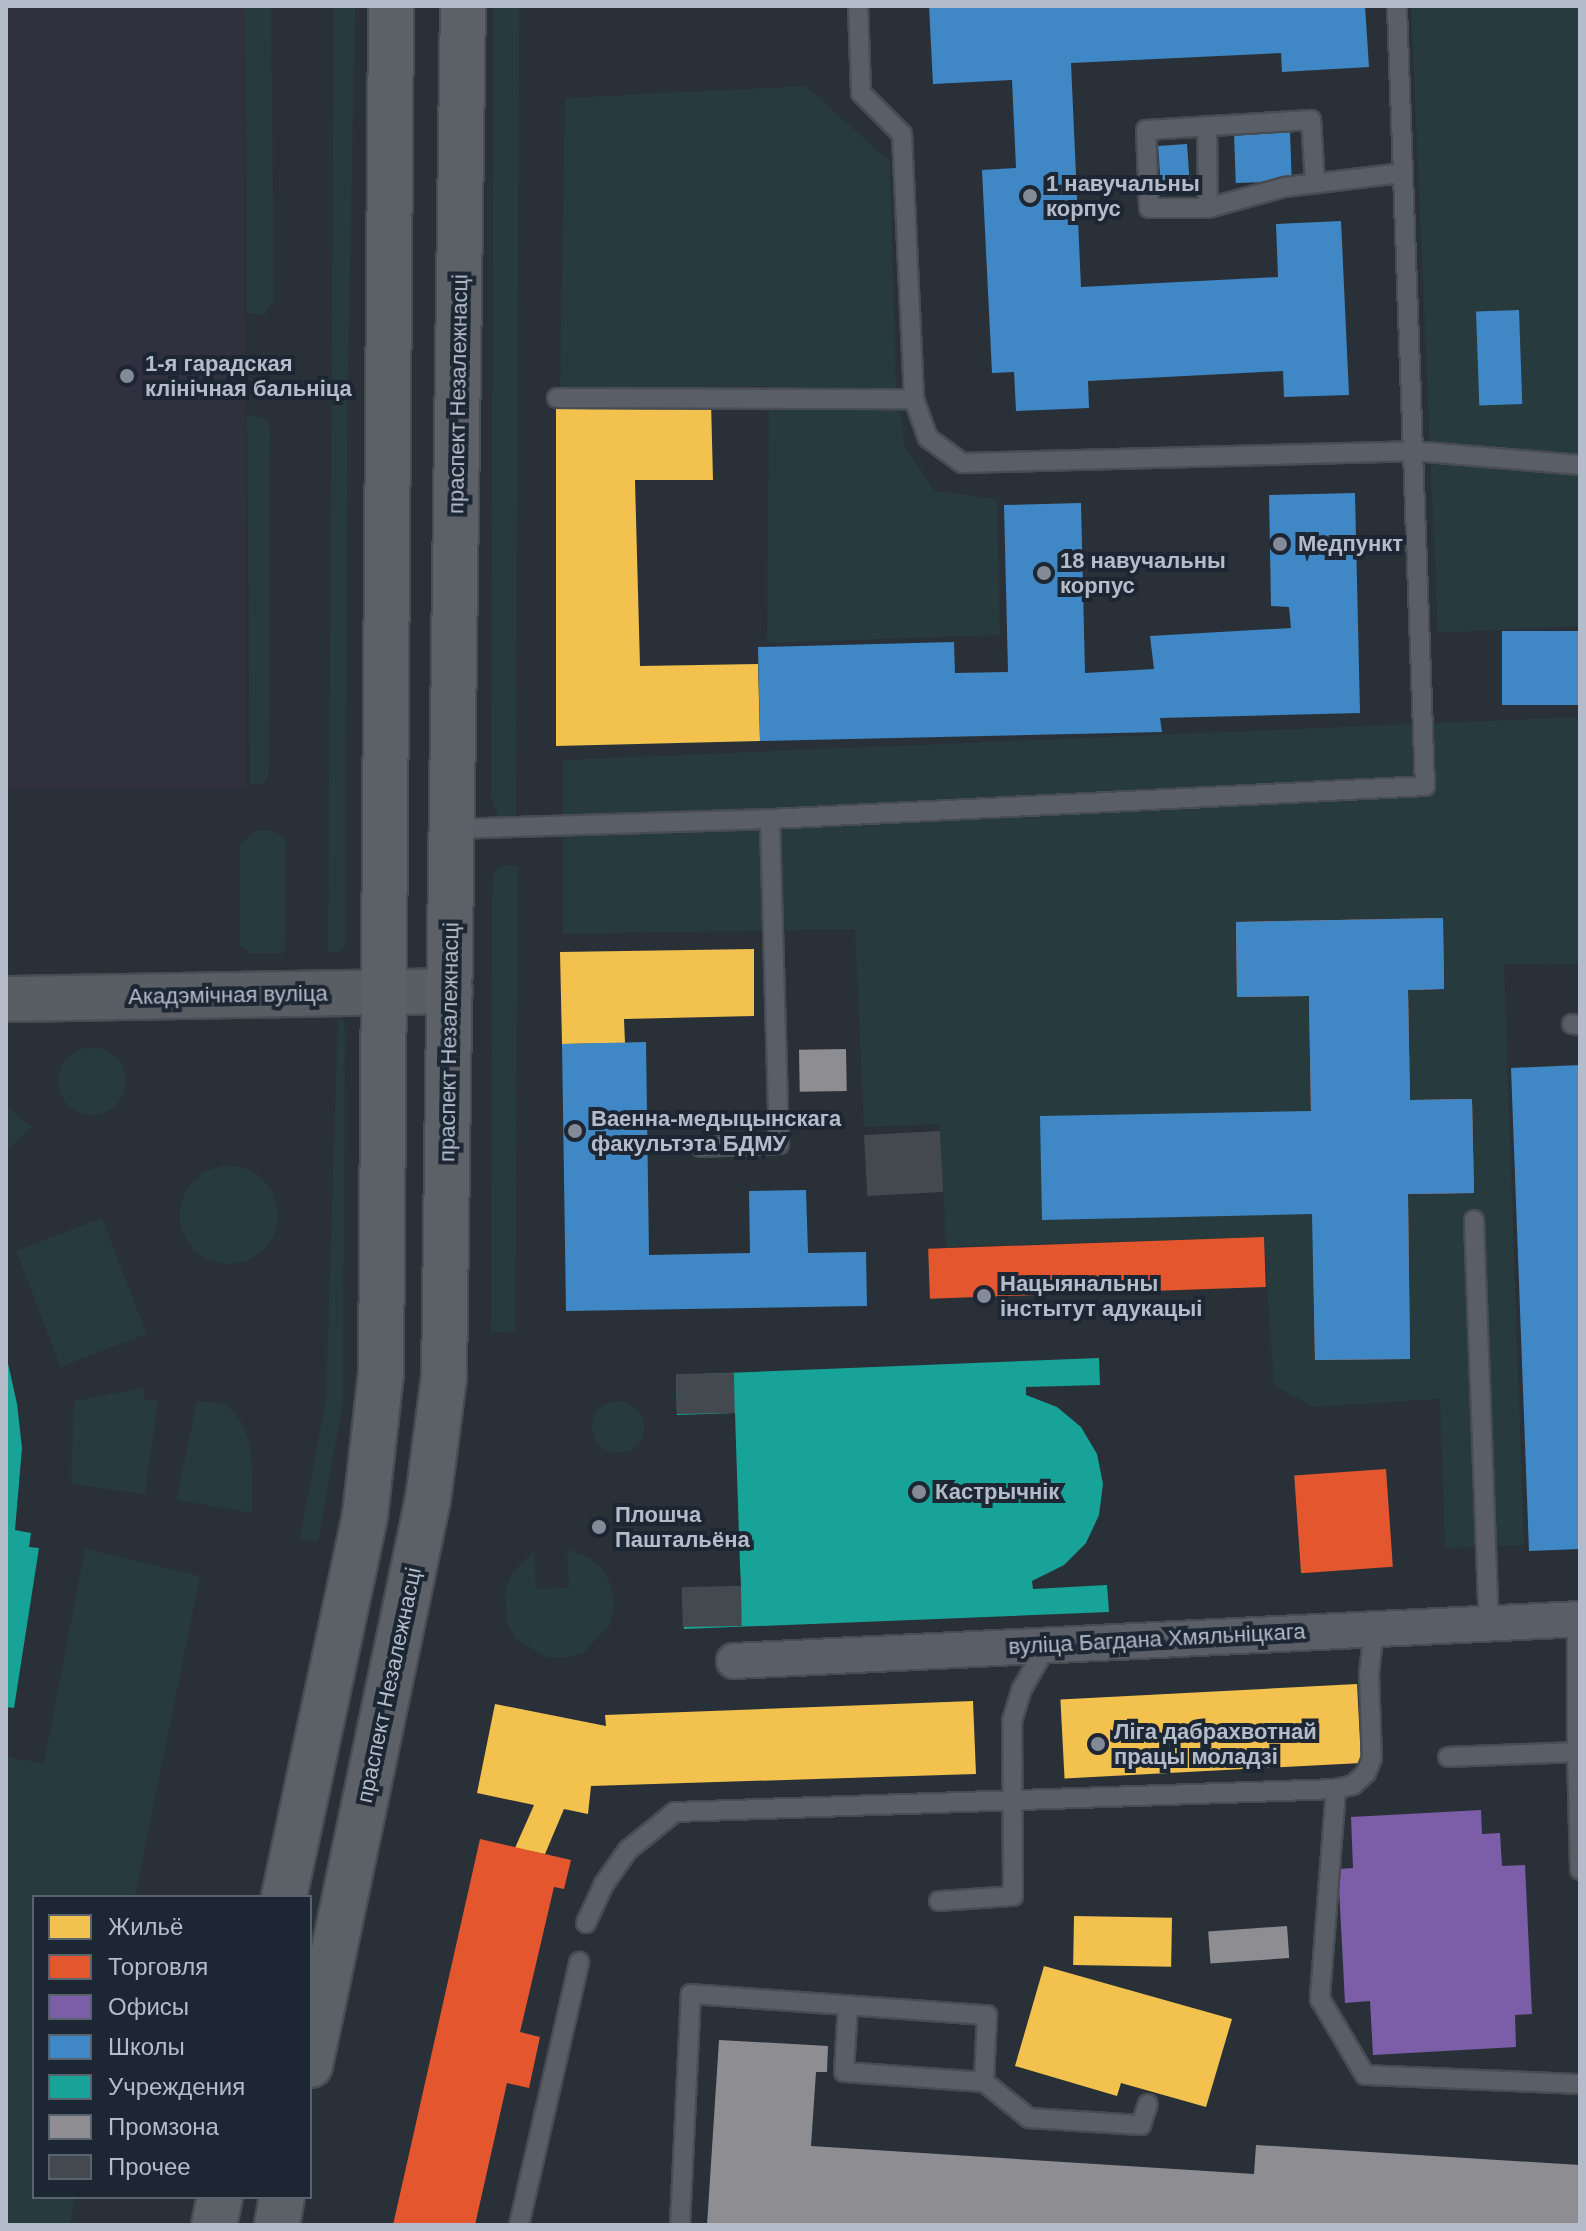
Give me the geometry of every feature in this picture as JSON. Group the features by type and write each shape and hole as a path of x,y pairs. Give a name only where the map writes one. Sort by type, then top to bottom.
{"main road":[{"path":"284,1895 365,1516 381,1374 391,6"},
{"name":"праспект Незалежнасці","path":"312,2055 428,1499 444,1378 463,6"},
{"path":"214,2225 220,2199"},
{"path":"277,2225 282,2199"}],"street":[{"name":"Акадэмічная вуліца","path":"6,999 450,991"},
{"name":"вуліца Багдана Хмяльніцкага","path":"734,1661 1578,1619"}],"lane":[{"path":"858,6 861,93 902,134 914,399 928,438 962,463 1413,451 1580,465"},
{"path":"453,829 770,819 1425,786 1397,6"},
{"path":"1315,183 1311,120 1146,130 1149,208 1208,208 1315,183 1403,173"},
{"path":"1207,126 1208,208"},
{"path":"557,398 914,399"},
{"path":"701,1147 779,1144 770,819"},
{"path":"1474,1220 1489,1624"},
{"path":"1578,1619 1580,1870"},
{"path":"586,1923 604,1884 628,1850 675,1812 1011,1802 1336,1789 1353,1785 1366,1773 1372,1758 1369,1674 1374,1629"},
{"path":"939,1901 1013,1896 1012,1721 1022,1689 1047,1645"},
{"path":"1448,1757 1577,1752"},
{"path":"1336,1789 1320,1999 1365,2075 1580,2084"},
{"path":"519,2225 579,1962"},
{"path":"680,2225 691,1994 987,2015 984,2082"},
{"path":"848,2005 844,2072 984,2082 1029,2118 1141,2125 1148,2104"}],"shaded area":[{"name":"1-я гарадская клінічная бальніца","path":"6,6 245,6 245,788 6,788"}],"green space":[{"path":"245,6 271,6 274,301 264,315 247,313"},
{"path":"334,6 355,6 347,436 345,945 338,952 328,953"},
{"path":"494,6 519,6 516,817 498,816 491,797"},
{"path":"1411,6 1580,6 1580,626 1438,633"},
{"path":"806,86 890,162 896,384 905,446 935,491 997,499 1000,635 767,643 769,386 560,388 565,98"},
{"path":"247,415 262,417 270,426 269,775 262,785 250,784"},
{"path":"1580,717 1580,965 1504,964 1524,1545 1445,1548 1440,1399 1314,1407 1274,1385 1264,1237 946,1247 940,1124 864,1127 855,929 563,934 563,760"},
{"path":"257,830 274,831 286,839 285,953 249,953 240,946 240,844"},
{"path":"504,865 518,866 515,1331 491,1333 492,910 493,879 496,869"},
{"path":"338,1018 344,1021 345,1034 343,1402 318,1542 300,1538 326,1399"},
{"path":"92,1047 116,1057 126,1081 116,1105 92,1115 68,1105 58,1081 68,1057"},
{"path":"6,1106 32,1127 6,1150"},
{"path":"229,1166 248,1170 263,1181 274,1196 278,1215 274,1234 263,1249 248,1260 229,1264 210,1260 195,1249 184,1234 180,1215 184,1196 195,1181 210,1170"},
{"path":"102,1218 146,1334 61,1367 16,1251"},
{"path":"143,1388 144,1399 158,1400 145,1494 71,1484 74,1401"},
{"path":"197,1401 226,1404 240,1420 249,1441 252,1513 176,1500"},
{"path":"618,1401 636,1409 644,1427 636,1445 618,1453 600,1445 592,1427 600,1409"},
{"path":"85,1549 200,1576 135,1895 32,1895 32,2199 75,2199 70,2225 6,2225 6,1757 44,1763"},
{"path":"567,1549 590,1558 604,1571 612,1589 614,1608 609,1626 583,1653 564,1658 546,1657 516,1639 507,1624 505,1590 512,1574 534,1552 536,1589 569,1588"}],"building: Жильё":[{"path":"711,401 713,480 635,480 640,666 758,664 760,741 556,746 556,407"},
{"path":"754,949 754,1016 624,1019 625,1043 562,1044 560,952"},
{"path":"1357,1684 1361,1763 1065,1778 1060,1700"},
{"path":"973,1701 976,1774 591,1786 588,1814 564,1809 545,1854 515,1848 534,1805 477,1793 495,1704 606,1726 605,1715"},
{"path":"1074,1916 1172,1918 1171,1967 1073,1965"},
{"path":"1044,1966 1232,2019 1206,2107 1121,2083 1117,2096 1015,2066"}],"building: Торговля":[{"path":"1443,918 1444,989 1408,990 1410,1100 1472,1099 1474,1193 1408,1194 1410,1359 1315,1360 1309,996 1237,997 1236,922"},
{"path":"1264,1237 1266,1287 930,1299 928,1249"},
{"path":"1386,1469 1393,1567 1301,1573 1294,1475"},
{"path":"480,1839 571,1860 564,1889 554,1887 520,2032 540,2037 529,2088 507,2083 475,2225 393,2225"}],"building: Офисы":[{"path":"1481,1810 1482,1834 1500,1833 1502,1866 1525,1865 1532,2014 1515,2015 1516,2047 1373,2055 1370,2001 1345,2003 1338,1869 1353,1868 1351,1817"}],"building: Школы":[{"name":"1 навучальны корпус","path":"929,6 1365,6 1369,67 1282,72 1281,53 1071,63 1081,287 1278,277 1276,224 1341,221 1349,395 1284,397 1283,371 1088,381 1089,408 1016,411 1014,372 992,373 982,170 1016,168 1012,80 933,84"},
{"path":"1290,131 1292,181 1236,183 1234,133"},
{"path":"1187,144 1190,193 1161,195 1158,146"},
{"path":"1519,310 1522,404 1479,405 1476,312"},
{"name":"18 навучальны корпус","path":"1355,493 1360,713 1160,718 1162,732 760,741 758,647 954,642 955,673 1008,672 1004,505 1081,503 1085,673 1154,669 1150,636 1291,628 1289,607 1271,606 1269,495"},
{"path":"1502,631 1580,631 1580,705 1502,705"},
{"path":"1443,918 1444,989 1408,990 1410,1100 1472,1099 1474,1193 1408,1194 1410,1359 1315,1360 1312,1214 1042,1220 1040,1116 1311,1111 1309,996 1237,997 1236,922"},
{"path":"646,1042 649,1255 750,1253 749,1191 806,1190 808,1253 866,1252 867,1306 566,1311 562,1044"},
{"path":"1580,1065 1580,1549 1529,1551 1511,1068"}],"building: Учреждения":[{"name":"Кастрычнік","path":"1099,1358 1100,1385 1026,1387 1026,1395 1057,1407 1081,1427 1097,1454 1103,1484 1099,1515 1086,1543 1064,1565 1032,1581 1033,1589 1107,1585 1109,1612 684,1629 682,1589 741,1586 735,1413 677,1415 676,1375"},
{"path":"7,1359 22,1448 15,1530 31,1533 29,1547 39,1548 14,1708 6,1707"}],"building: Промзона":[{"path":"846,1049 847,1091 800,1092 799,1050"},
{"path":"1287,1926 1289,1958 1210,1963 1208,1932"},
{"path":"719,2040 828,2046 827,2072 816,2072 811,2146 1254,2174 1256,2145 1580,2165 1580,2225 707,2225"}],"building: Прочее":[{"path":"940,1131 943,1192 867,1196 864,1135"},
{"path":"734,1373 735,1413 677,1414 676,1374"},
{"path":"741,1586 742,1626 683,1627 682,1587"}],"place":[{"name":"1 навучальны корпус","path":"1030,196"},
{"name":"1-я гарадская клінічная бальніца","path":"127,376"},
{"name":"Медпункт","path":"1280,544"},
{"name":"18 навучальны корпус","path":"1044,573"},
{"name":"Ваенна-медыцынскага факультэта БДМУ","path":"575,1131"},
{"name":"Нацыянальны інстытут адукацыі","path":"984,1296"},
{"name":"Кастрычнік","path":"919,1492"},
{"name":"Плошча Паштальёна","path":"599,1527"},
{"name":"Ліга дабрахвотнай працы моладзі","path":"1098,1744"}]}
